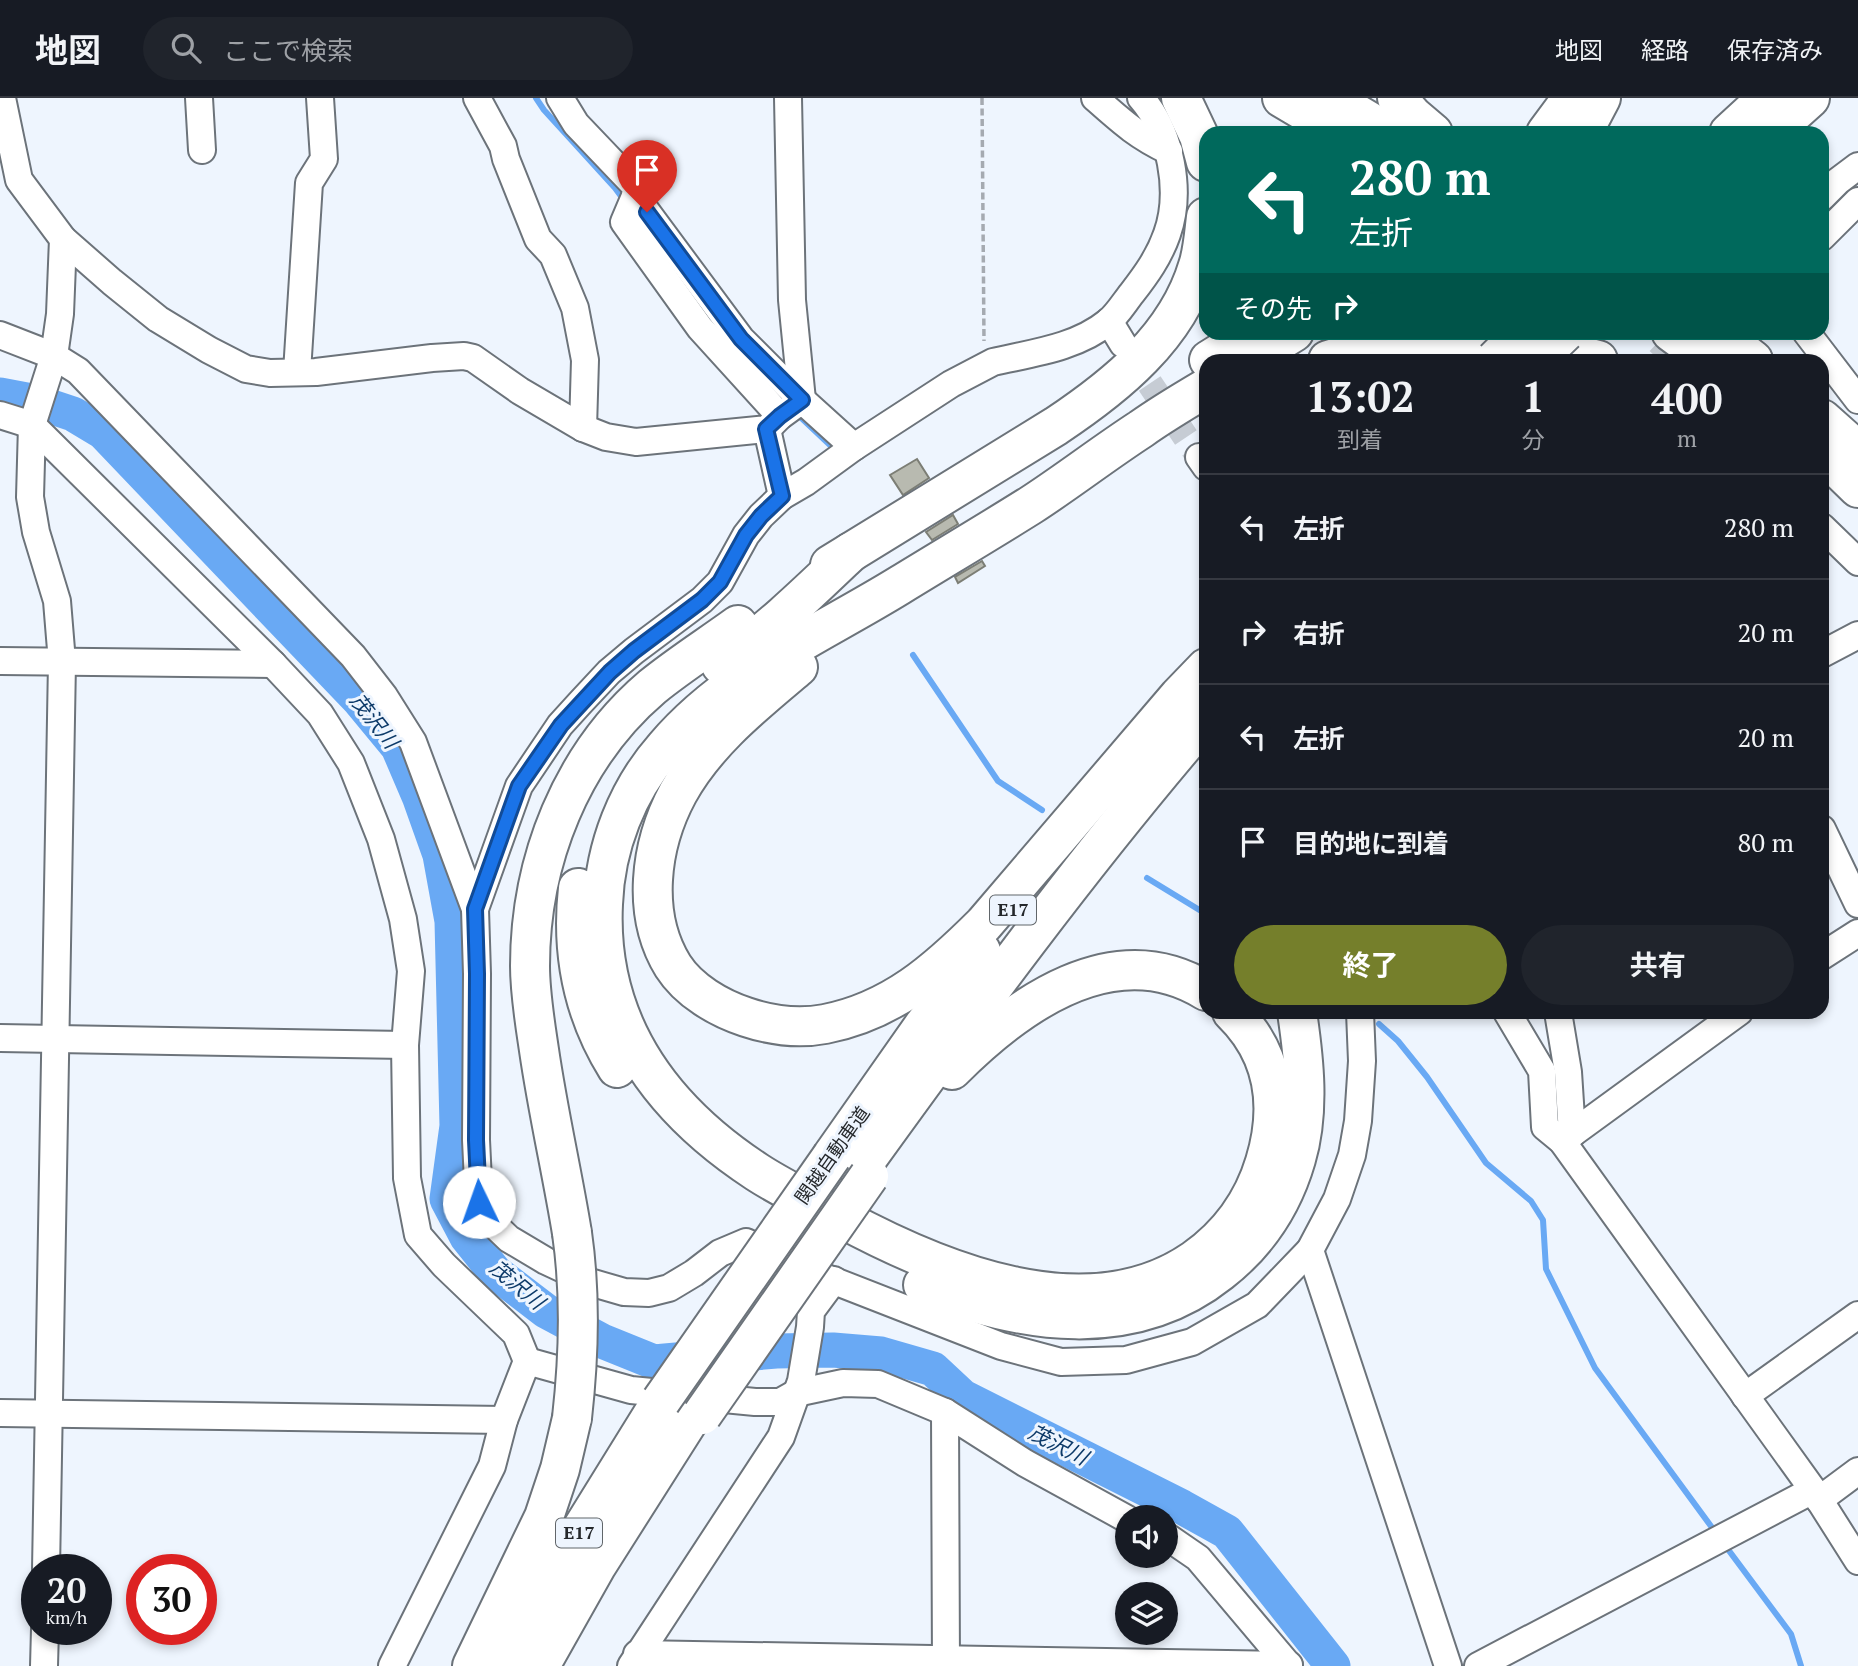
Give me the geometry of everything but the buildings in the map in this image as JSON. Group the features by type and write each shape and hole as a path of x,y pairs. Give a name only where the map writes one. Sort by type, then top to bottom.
{"highway":[{"path":"1181,98 1199,136"},
{"path":"1282,98 1329,126"},
{"path":"1329,98 1376,126"},
{"path":"1397,98 1425,126"},
{"path":"1552,126 1572,98"},
{"path":"1584,126 1601,98"},
{"path":"1737,126 1767,98"},
{"path":"1779,126 1810,98"},
{"path":"472,1666 544,1517 560,1469 572,1418 577,1378 577,1267 546,1093 530,967 533,918 540,875 552,833 569,793 590,757 618,721 651,688 747,620 851,552 1090,403 1147,353 1170,324 1187,296 1199,259"},
{"path":"1220,354 1242,340"},
{"path":"1259,354 1281,340"},
{"path":"1501,354 1516,340"},
{"path":"1542,354 1556,340"},
{"path":"1563,354 1576,340"},
{"path":"1704,340 1725,345"},
{"path":"1348,354 1392,345 1451,341 1537,346 1572,354"},
{"path":"1013,453 1103,424 1199,368"},
{"path":"1199,392 1143,427 1034,503 880,598 761,665 691,718 661,750 638,783 620,820 609,856 603,892 601,932 605,966 614,1002 628,1037 672,1100 730,1154 762,1175 865,1231 913,1253 959,1271 1043,1292 1083,1294 1117,1291 1151,1281 1182,1268 1209,1249 1233,1226 1262,1174 1270,1144 1273,1115 1271,1078 1261,1049 1239,1019"},
{"path":"1034,503 1199,422"},
{"path":"1829,425 1858,451"},
{"path":"1829,460 1858,488"},
{"path":"1829,485 1858,509"},
{"path":"851,552 775,624 673,701 644,733 617,770 598,805 586,840 575,909 575,942 590,1016 609,1055 631,1090 656,1121 684,1149 748,1194 850,1254 950,1296 989,1308 1031,1317 1108,1319 1145,1312 1180,1299 1238,1258 1264,1227 1282,1196 1296,1158 1301,1133 1304,1076 1298,1019"},
{"path":"880,598 729,727 698,762 678,793 662,828 654,864 653,901 659,935 669,957 674,967 697,992 725,1010 754,1020 787,1026 822,1025 856,1016 921,982 984,924 1179,696 1199,677"},
{"name":"関越自動車道","path":"853,1167 924,1026 1028,891 1199,679"},
{"name":"関越自動車道","path":"499,1666 686,1409 853,1167 1044,919 1199,727"},
{"path":"853,1167 981,1041 1039,1000 1090,977 1129,970 1162,973 1199,988"},
{"name":"関越自動車道","path":"540,1666 686,1409"}],"street":[{"path":"2,98 19,180 63,239 158,319 246,369 270,373 316,372 464,356 473,358 520,391 583,428 606,437 636,442 786,412"},
{"path":"199,98 202,150"},
{"path":"297,372 309,183 324,159 320,98"},
{"path":"477,98 503,146 538,239 553,255 575,308 585,360 583,428"},
{"path":"560,98 576,124 638,189 624,222 700,328 786,412 854,447"},
{"path":"782,496 792,300 788,98"},
{"path":"1095,98 1130,130 1169,151"},
{"path":"475,909 519,786 561,725 610,672 702,600 720,582 746,535 782,496 951,384 993,362 1058,347 1085,337 1109,321 1152,267 1168,233 1173,204 1173,173 1169,151 1155,119 1141,98"},
{"path":"1829,190 1858,166"},
{"path":"635,196 741,339 786,412"},
{"path":"1829,230 1858,201"},
{"path":"46,1554 62,662 57,601 36,532 30,497 34,418 52,360 60,314 63,239"},
{"path":"1109,321 1123,344"},
{"path":"0,335 78,371 353,656 384,696 413,742 475,909 476,1140 479,1202 487,1218 509,1239 546,1261 593,1283 624,1293 649,1293 668,1288 720,1253 746,1242 1001,1346 1061,1362 1126,1360 1192,1342 1257,1305 1310,1250 1337,1199 1352,1154 1358,1121 1362,1061 1360,1019"},
{"path":"1812,340 1823,354"},
{"path":"1829,362 1858,400"},
{"path":"0,415 34,418 320,714 351,763 381,839 403,919 411,971 405,1045 407,1178 418,1235 444,1265 516,1334 527,1361 504,1420 492,1466 393,1666"},
{"path":"1829,534 1858,562"},
{"path":"1829,650 1858,635"},
{"path":"0,661 273,664"},
{"path":"1829,851 1858,904"},
{"path":"1829,952 1858,933"},
{"path":"1511,1019 1542,1071 1545,1126 1567,1138 1816,1495 1858,1561"},
{"path":"1559,1019 1568,1072 1567,1138"},
{"path":"1567,1138 1729,1019"},
{"path":"0,1038 405,1045"},
{"path":"1310,1250 1448,1666"},
{"path":"634,1660 781,1437 799,1387 811,1311 834,1280"},
{"path":"1745,1396 1858,1315"},
{"path":"527,1361 631,1390 755,1402 780,1402 799,1387 843,1383 878,1384 945,1412 1025,1463 1115,1512"},
{"path":"945,1412 946,1663"},
{"path":"0,1413 504,1420"},
{"path":"1478,1666 1816,1495 1858,1471"},
{"path":"1178,1545 1198,1559 1289,1666"},
{"path":"44,1666 45,1645"},
{"path":"634,1660 1289,1666"}],"path":[{"path":"982,98 984,367"}],"waterway":[{"path":"536,98 626,203"},
{"name":"茂沢川","path":"0,395 37,402 73,414 103,432 360,701 398,747 440,855 452,921 457,1126 447,1199 467,1237 495,1272 546,1311 602,1341 654,1362 776,1351 833,1350 881,1354 933,1369 963,1397 1227,1532 1333,1666"},
{"path":"795,412 830,445"},
{"path":"913,655 998,781 1042,810"},
{"path":"1147,878 1199,910"},
{"path":"1379,1024 1398,1041 1427,1077 1486,1163 1531,1201 1543,1220 1546,1269 1595,1368 1716,1533"},
{"path":"1724,1544 1791,1634 1801,1666"}],"tunnel":[{"path":"1665,354 1678,340"},
{"path":"1128,351 1199,457"}],"route":[{"path":"479,1202 476,1140 475,909 519,786 561,725 610,672 702,600 720,582 746,535 782,496 766,429 802,400 741,339 647,212"}]}
